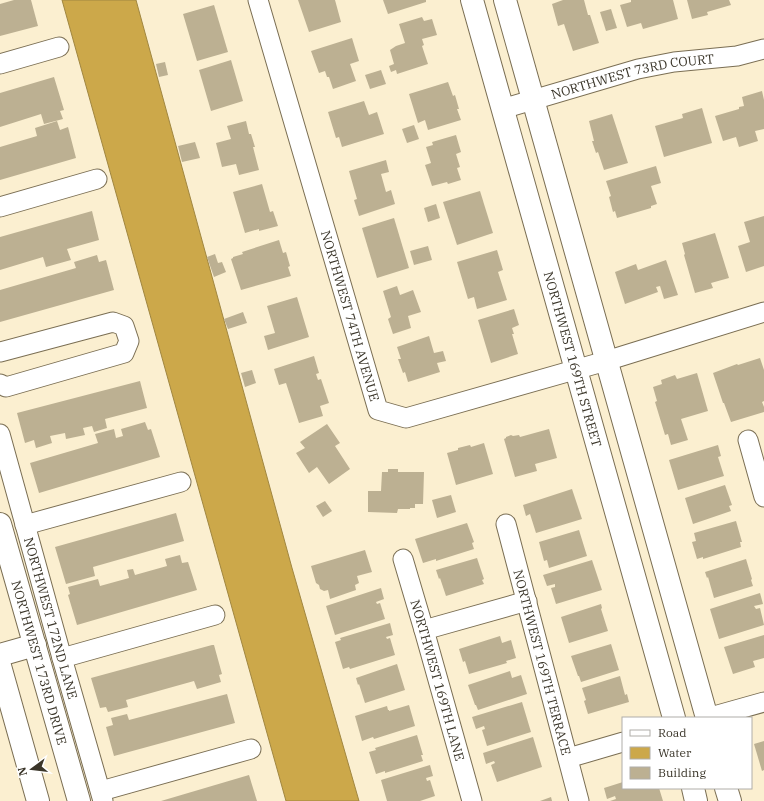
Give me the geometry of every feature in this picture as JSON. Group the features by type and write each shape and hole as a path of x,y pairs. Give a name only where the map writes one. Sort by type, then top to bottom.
{"street":[{"name":"NORTHWEST 74TH AVENUE","path":"258,0 378,410 406,418 576,370 764,312"},
{"name":"NORTHWEST 169TH STREET","path":"472,0 674,717"},
{"path":"504,0 707,717"},
{"path":"0,64 59,47"},
{"name":"NORTHWEST 73RD COURT","path":"502,109 638,69 674,62 737,56 764,49"},
{"path":"0,207 96,179"},
{"path":"0,352 113,322 124,326 129,341 124,353 6,387 0,384"},
{"name":"NORTHWEST 172ND LANE","path":"0,434 102,796"},
{"path":"748,440 764,497"},
{"path":"25,525 181,482"},
{"name":"NORTHWEST 173RD DRIVE","path":"0,524 80,801"},
{"name":"NORTHWEST 169TH TERRACE","path":"506,524 579,801"},
{"name":"NORTHWEST 169TH LANE","path":"403,559 472,801"},
{"path":"424,630 527,600"},
{"path":"62,658 215,615"},
{"path":"0,655 35,645"},
{"path":"0,666 38,801"},
{"path":"711,717 764,702"},
{"path":"568,758 622,742"},
{"path":"102,796 251,749"},
{"path":"693,789 696,801"},
{"path":"726,789 730,801"}],"water":[{"path":"62,0 136,0 292,568 359,801 286,801"}],"building":[{"path":"14,0 31,0 38,26 0,36 0,4"},
{"path":"298,0 335,0 341,22 309,32"},
{"path":"383,0 426,0 426,2 388,14"},
{"path":"563,0 584,0 599,43 573,51 564,24 558,26 552,4"},
{"path":"631,0 673,0 678,19 643,29 641,23 627,27 620,5 631,2"},
{"path":"687,0 729,0 731,5 707,12 708,15 692,19"},
{"path":"214,5 228,52 197,61 183,14"},
{"path":"611,9 617,28 606,31 600,12"},
{"path":"422,17 424,21 432,19 437,35 422,39 424,45 422,46 428,64 397,74 396,70 391,72 389,66 394,64 390,50 405,43 399,24"},
{"path":"352,38 359,61 350,64 356,81 333,89 329,77 327,77 325,71 319,73 311,51"},
{"path":"231,60 243,101 211,111 199,70"},
{"path":"165,62 168,75 159,77 156,64"},
{"path":"381,70 386,84 370,89 365,75"},
{"path":"54,77 64,110 60,111 63,119 44,124 41,114 0,127 0,93"},
{"path":"448,82 453,96 455,95 459,109 457,109 461,120 428,130 425,120 418,123 409,94"},
{"path":"762,91 764,100 764,129 755,131 758,141 739,147 736,137 723,141 715,116 739,109 739,107 744,106 742,97"},
{"path":"364,101 369,115 377,112 384,134 342,147 339,137 336,138 328,112"},
{"path":"702,108 712,143 664,157 655,126 683,118 682,114"},
{"path":"612,114 628,163 604,170 598,152 596,153 592,141 594,141 589,121"},
{"path":"57,121 60,130 68,127 76,158 0,180 0,147 37,136 35,128"},
{"path":"246,121 249,134 251,134 255,147 253,147 259,170 239,175 236,164 222,167 216,143 231,139 227,126"},
{"path":"414,125 419,139 407,143 402,129"},
{"path":"456,135 461,152 456,154 460,167 457,168 461,180 448,184 447,182 432,186 425,165 431,163 426,147 433,145 432,142"},
{"path":"195,142 200,158 182,162 178,146"},
{"path":"386,160 389,172 381,174 386,192 391,190 395,204 359,216 354,200 357,199 349,171"},
{"path":"656,166 661,183 651,186 657,204 651,206 651,208 617,218 615,211 613,212 609,197 611,196 606,181"},
{"path":"262,184 270,212 273,211 278,226 245,233 233,192"},
{"path":"480,191 493,233 457,245 443,202"},
{"path":"436,204 440,218 428,222 424,208"},
{"path":"92,211 99,240 67,249 71,260 46,267 43,257 0,270 0,237"},
{"path":"764,216 764,266 746,272 738,246 750,242 744,222"},
{"path":"394,218 409,268 377,278 362,228"},
{"path":"715,233 729,278 711,283 713,288 695,293 682,243"},
{"path":"279,240 283,253 286,252 291,276 241,290 231,259 243,254 242,252"},
{"path":"428,246 432,260 414,265 410,251"},
{"path":"497,250 503,270 498,272 507,300 477,309 474,297 468,299 457,262"},
{"path":"215,254 218,263 222,262 226,272 214,277 207,257"},
{"path":"97,255 99,262 106,260 114,290 0,322 0,290 76,268 74,262"},
{"path":"666,260 678,295 664,299 660,286 656,287 658,292 625,304 615,272 636,264 638,270"},
{"path":"397,286 400,295 413,290 421,312 408,316 411,328 393,334 388,319 391,317 383,291"},
{"path":"297,297 309,337 268,350 264,336 275,333 267,306"},
{"path":"514,309 519,325 512,328 514,334 512,334 518,354 491,363 478,320"},
{"path":"243,312 247,323 228,329 224,319"},
{"path":"429,336 434,353 443,351 446,361 437,363 440,372 408,382 405,372 403,373 398,359 401,359 397,347"},
{"path":"314,356 319,373 316,374 318,380 321,379 329,403 320,406 323,416 299,423 286,383 279,385 274,369"},
{"path":"760,358 764,370 764,401 762,402 764,412 731,422 713,373 737,364 738,365"},
{"path":"252,370 256,383 245,387 241,373"},
{"path":"697,373 708,411 681,419 688,440 671,445 668,434 665,435 655,402 657,401 653,387 662,384 661,380 675,375 677,379"},
{"path":"140,381 147,408 105,419 107,428 94,432 92,426 83,428 85,435 66,439 65,433 50,436 52,443 36,448 34,440 25,443 17,413"},
{"path":"145,422 148,430 151,429 160,457 39,493 30,463 98,443 95,434 114,429 116,438 123,436 121,429"},
{"path":"327,424 340,443 335,446 350,469 329,484 317,467 309,473 296,453 305,448 300,442"},
{"path":"549,429 557,458 535,464 537,471 515,477 504,439 511,435 519,435 520,437"},
{"path":"484,443 493,474 456,485 447,453 458,450 458,448 470,445 471,447"},
{"path":"718,445 721,456 718,457 724,476 678,490 669,460"},
{"path":"388,469 398,469 398,472 424,472 423,504 415,504 415,508 410,509 398,509 397,513 368,512 368,491 381,491 382,472 388,472"},
{"path":"725,485 732,505 729,506 731,511 693,524 685,498"},
{"path":"572,489 582,519 536,533 530,514 526,516 523,505"},
{"path":"451,495 456,512 437,518 432,500"},
{"path":"325,501 332,511 323,517 316,506"},
{"path":"176,513 184,541 93,567 95,576 66,584 55,547"},
{"path":"736,521 742,542 740,542 741,547 703,559 703,557 697,559 692,542 696,541 694,533"},
{"path":"467,523 474,542 472,543 474,549 436,561 436,559 423,563 415,539"},
{"path":"579,530 587,556 549,568 547,560 544,561 539,542"},
{"path":"365,550 372,572 357,576 359,583 355,585 356,590 330,599 328,590 324,591 320,589 319,585 316,583 311,566"},
{"path":"180,555 182,563 188,562 197,590 77,625 68,595 70,594 68,587 98,579 100,586 129,578 127,570 133,569 135,575 167,566 165,559"},
{"path":"477,558 484,579 482,580 484,584 446,596 436,570"},
{"path":"746,559 753,586 714,598 705,572"},
{"path":"592,560 602,590 556,604 551,588 555,587 555,584 547,586 543,575"},
{"path":"381,588 384,599 376,602 377,604 380,603 385,619 335,635 326,606"},
{"path":"760,593 763,604 754,606 756,609 760,608 764,625 719,639 710,609"},
{"path":"601,604 601,609 608,631 569,643 561,617"},
{"path":"390,623 393,635 386,637 387,639 390,638 395,655 350,669 349,667 343,669 335,642 341,640 340,638"},
{"path":"764,635 764,658 753,661 755,667 733,674 724,647"},
{"path":"500,636 502,643 511,640 516,658 506,661 507,663 469,674 459,649"},
{"path":"611,644 619,670 581,682 571,656"},
{"path":"214,645 222,674 219,675 221,682 197,689 194,681 126,700 128,707 108,712 106,707 100,708 91,678"},
{"path":"397,664 405,690 365,703 356,678"},
{"path":"510,671 512,678 521,675 527,694 478,710 468,685"},
{"path":"620,676 625,695 627,694 629,702 588,714 582,688"},
{"path":"227,694 235,723 114,756 106,727 113,725 111,718 127,714 129,720"},
{"path":"522,702 531,732 487,746 482,730 485,729 484,726 476,729 472,717"},
{"path":"409,705 415,726 374,739 373,737 362,741 355,716 387,706 389,711"},
{"path":"417,735 423,755 421,755 423,761 385,773 385,771 376,774 369,752 376,750 375,748"},
{"path":"533,737 542,767 497,782 491,765 495,763 494,761 486,764 483,753"},
{"path":"764,741 764,770 762,771 754,744"},
{"path":"430,765 433,776 426,778 427,781 430,780 435,796 420,801 387,801 381,780"},
{"path":"249,775 257,801 161,801"},
{"path":"622,782 622,789 659,789 663,801 610,801 616,799 615,796 607,799 604,788"},
{"path":"551,797 552,801 540,801"}]}
